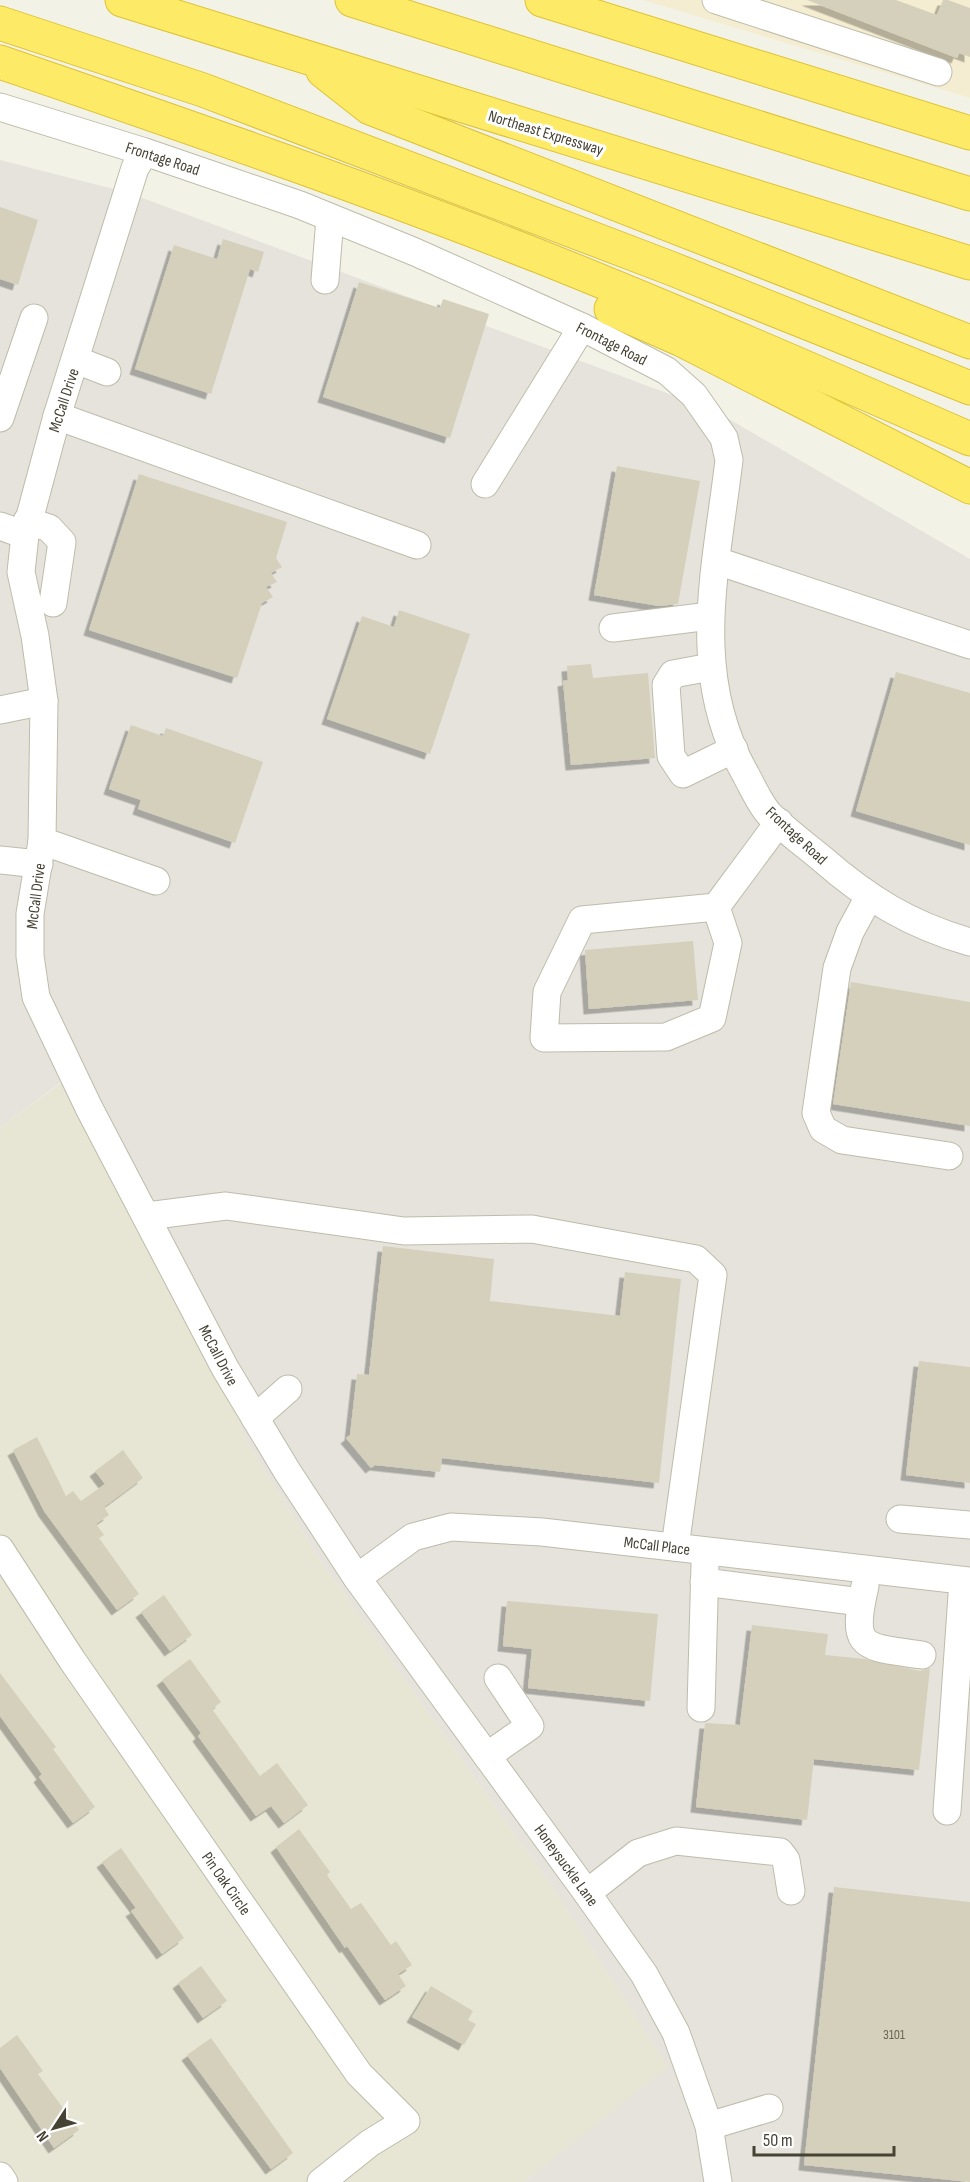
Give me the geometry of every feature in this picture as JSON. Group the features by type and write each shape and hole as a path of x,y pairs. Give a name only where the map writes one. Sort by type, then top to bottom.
{"highway":[{"name":"Northeast Expressway","path":"122,0 970,263"},
{"path":"352,0 970,194"},
{"path":"542,0 970,133"},
{"path":"562,0 616,23"},
{"path":"0,23 203,90 670,268 970,388"},
{"path":"308,58 370,108 970,342"},
{"path":"0,62 230,141 613,286 970,439"},
{"path":"869,102 970,122"},
{"path":"230,141 682,340 970,487"}],"street":[{"path":"717,0 938,72"},
{"name":"Frontage Road","path":"0,107 145,152 330,218 415,252 582,327 668,371 694,395 724,438 729,460 710,616 711,667 722,719 734,748 768,813 863,893 909,920 970,942"},
{"name":"McCall Drive","path":"145,152 135,168 76,360 17,527 21,572 35,636 44,701 40,852 30,914 30,956 36,997 89,1108 225,1368 357,1578"},
{"path":"325,280 330,218"},
{"path":"0,418 34,318"},
{"path":"485,484 582,327"},
{"path":"76,360 107,372"},
{"path":"57,416 417,545"},
{"path":"17,527 49,528 62,542 53,603"},
{"path":"717,561 970,645"},
{"path":"613,628 710,616"},
{"path":"711,667 673,674 666,685 671,756 683,774 734,748"},
{"path":"0,710 44,701"},
{"path":"716,907 728,943 712,1018 666,1037 544,1038 547,992 582,920 716,907 779,822"},
{"path":"0,860 40,852 156,881"},
{"path":"863,893 837,968 816,1113 823,1129 842,1140 949,1156"},
{"path":"147,1216 226,1206 404,1231 532,1229 696,1259 713,1275 675,1547"},
{"path":"255,1418 288,1389"},
{"path":"900,1519 970,1525"},
{"name":"McCall Place","path":"357,1578 413,1537 451,1527 542,1532 967,1581"},
{"name":"Pin Oak Circle","path":"0,1549 79,1670 359,2074 406,2121 370,2143 321,2182"},
{"path":"701,1708 705,1551"},
{"path":"869,1570 861,1602 858,1629 868,1645 922,1655"},
{"name":"Honeysuckle Lane","path":"357,1578 644,1974 676,2033 709,2126 711,2178"},
{"path":"947,1811 967,1581"},
{"path":"704,1582 861,1602"},
{"path":"488,1756 530,1726 498,1678"},
{"path":"587,1893 638,1853 676,1841 780,1852 786,1860 791,1891"},
{"path":"709,2126 769,2108"},
{"path":"0,2176 4,2182"}],"shaded area":[{"path":"643,0 970,0 970,98"},
{"path":"0,160 129,193 715,411 970,559 970,2182 524,2182 668,2067 557,1894 320,1560 245,1439 210,1334 64,1080 0,1128"},
{"path":"65,1080 210,1334 245,1439 320,1560 557,1894 669,2068 524,2182 0,2182 0,1128"}],"building":[{"path":"807,0 896,0 937,15 943,0 948,0 970,8 970,57 959,53 957,58"},
{"path":"0,207 38,220 18,285 0,279"},
{"path":"223,239 264,252 258,272 250,269 211,394 135,369 174,245 217,259"},
{"path":"359,282 440,308 443,299 489,314 450,438 323,397"},
{"path":"617,466 700,481 678,604 659,606 594,595"},
{"path":"139,474 287,522 276,558 282,567 271,573 277,582 266,587 273,597 262,603 237,678 89,630"},
{"path":"399,610 470,634 430,754 327,719 362,616 394,627"},
{"path":"591,664 593,678 648,673 655,758 571,765 563,681 568,680 567,666"},
{"path":"896,672 970,693 970,845 856,811"},
{"path":"131,725 163,736 166,728 263,762 235,843 138,809 141,800 109,789"},
{"path":"693,941 698,1000 589,1009 585,950"},
{"path":"851,982 970,1002 970,1126 833,1104"},
{"path":"383,1246 494,1259 490,1301 620,1316 625,1272 681,1279 659,1483 442,1458 440,1472 375,1465 371,1468 346,1438 350,1435 357,1374 369,1375"},
{"path":"919,1361 970,1367 970,1483 906,1475"},
{"path":"37,1437 66,1496 73,1491 81,1501 105,1484 95,1471 123,1450 143,1478 104,1507 109,1515 96,1524 104,1535 99,1538 139,1594 117,1610 44,1511 13,1450"},
{"path":"164,1595 192,1635 170,1651 141,1612"},
{"path":"507,1601 658,1614 650,1701 528,1688 532,1649 503,1646"},
{"path":"752,1625 828,1634 825,1655 865,1659 920,1671 930,1668 919,1770 814,1759 807,1820 696,1807 705,1723 740,1725"},
{"path":"190,1659 221,1702 212,1709 260,1776 277,1763 308,1805 284,1823 271,1806 256,1816 198,1736 201,1733 162,1680"},
{"path":"0,1673 56,1747 53,1749 95,1807 73,1823 39,1777 42,1774 0,1716"},
{"path":"299,1829 330,1872 327,1875 351,1909 361,1903 391,1945 396,1941 412,1965 398,1974 406,1986 385,2000 347,1946 345,1948 276,1847"},
{"path":"121,1848 184,1938 162,1954 131,1911 136,1908 102,1862"},
{"path":"834,1887 970,1902 970,2182 804,2165"},
{"path":"201,1966 227,2001 203,2018 178,1983"},
{"path":"431,1986 473,2011 468,2020 476,2024 464,2045 412,2017"},
{"path":"17,2035 43,2071 38,2074 79,2130 54,2148 0,2068 0,2048"},
{"path":"211,2038 293,2153 271,2169 187,2055"}]}
